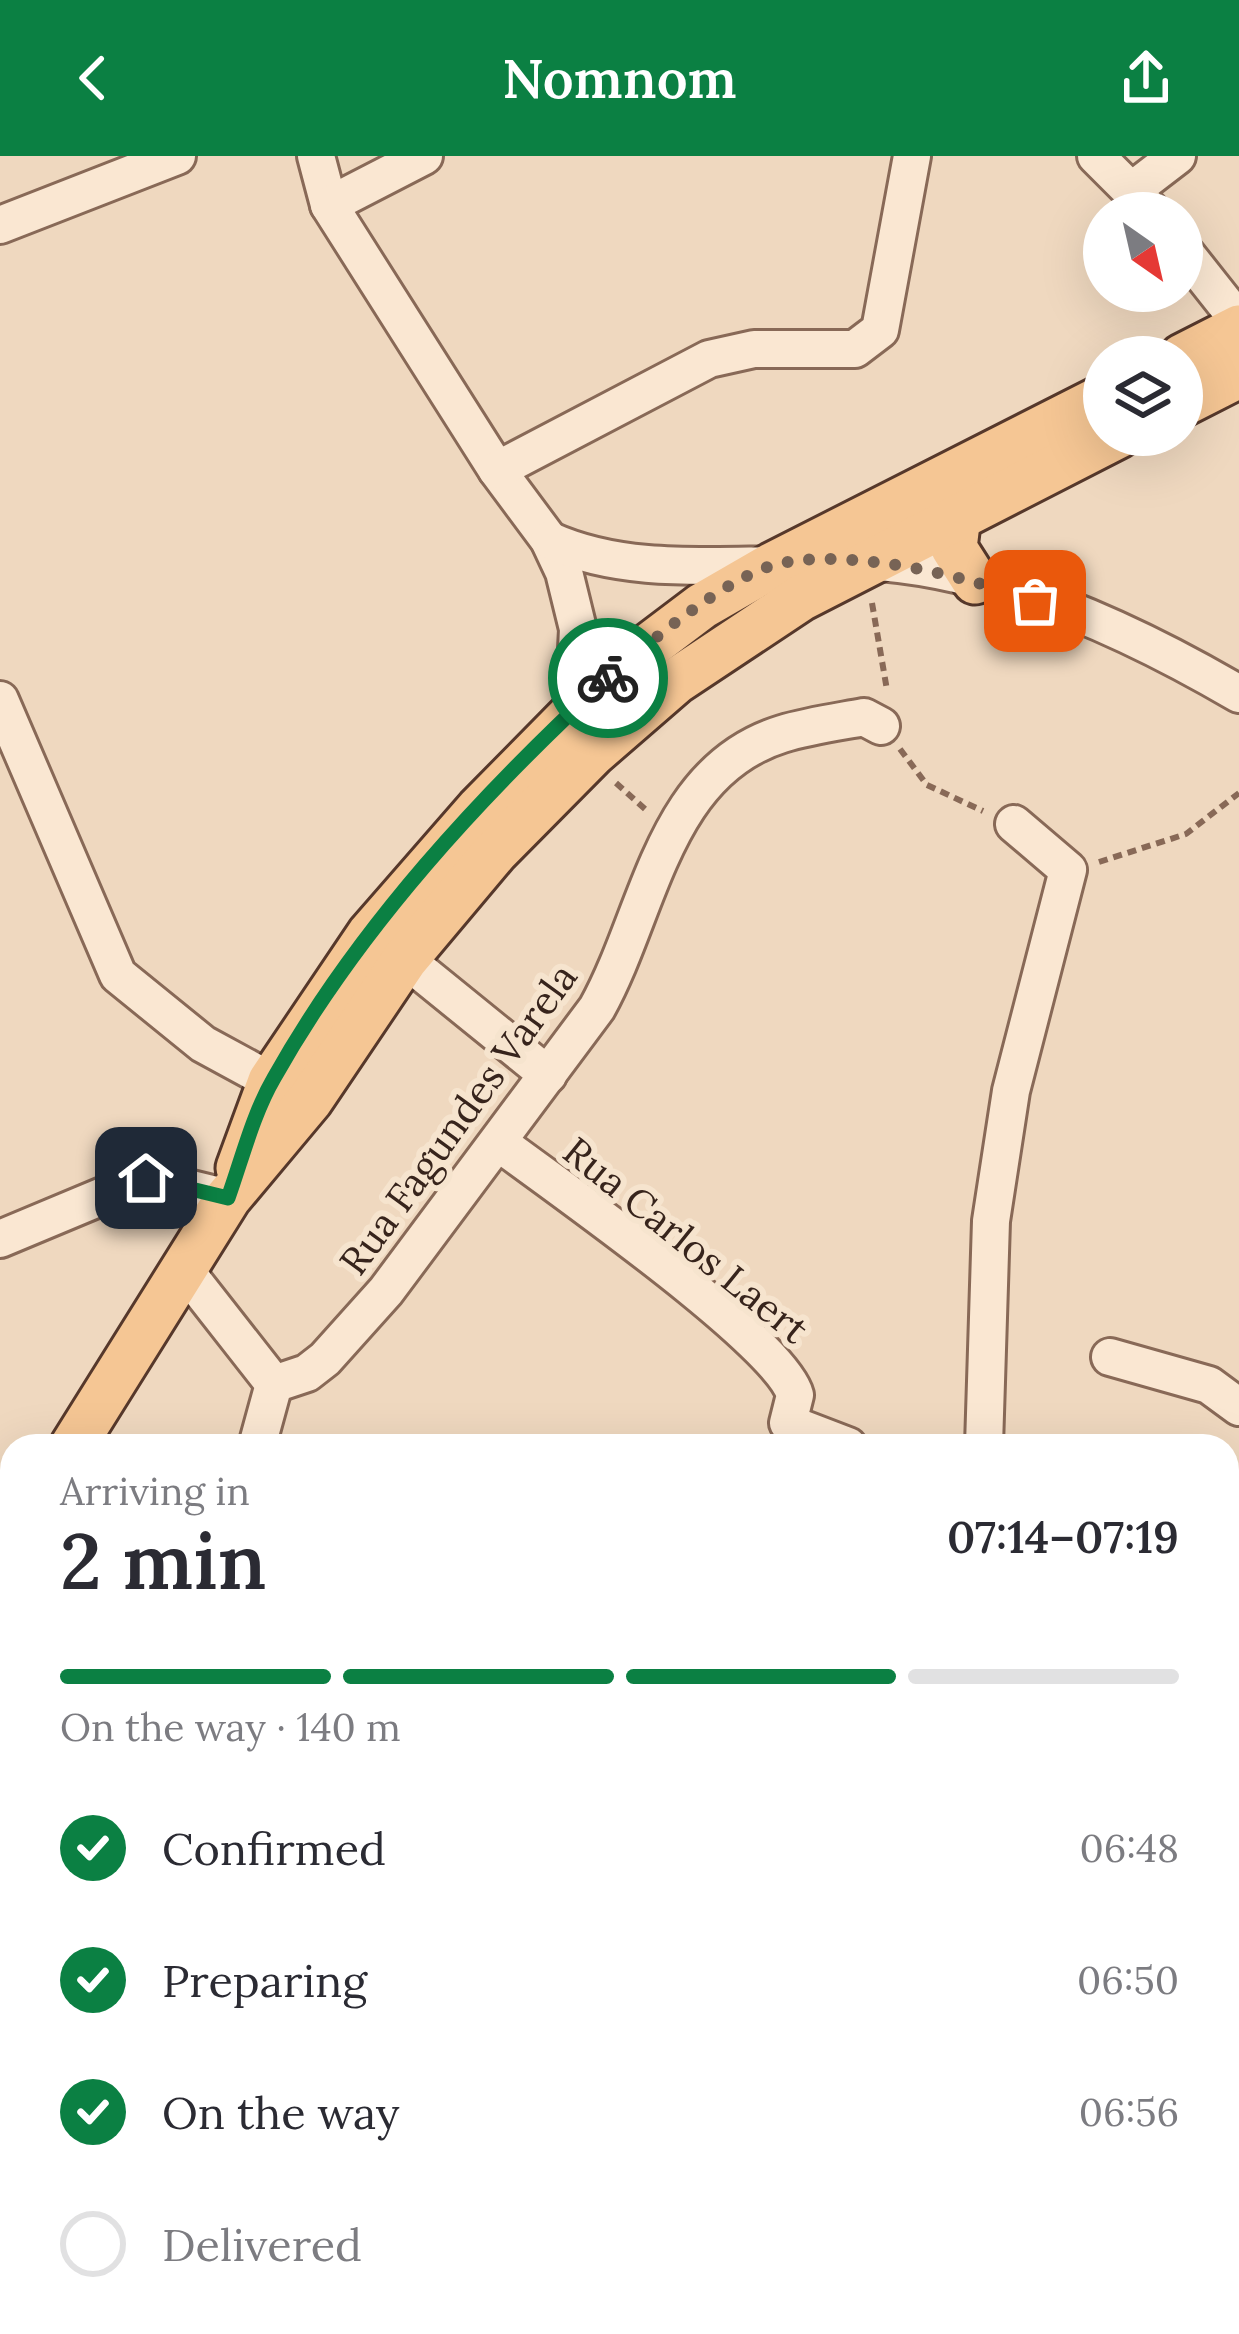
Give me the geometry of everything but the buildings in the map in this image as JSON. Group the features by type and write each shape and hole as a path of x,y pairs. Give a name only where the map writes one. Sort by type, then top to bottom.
{"main road":[{"path":"1203,345 1239,325"},
{"path":"1203,393 1239,375"},
{"path":"228,1198 272,1081 370,934 574,709 649,642 773,565 1083,408"},
{"path":"80,1434 228,1198 310,1100 406,959 495,852 619,728 743,635 867,560 1083,453"},
{"path":"958,515 954,548 975,581"}],"street":[{"path":"0,225 177,156"},
{"path":"316,156 329,205 496,470 549,540 569,585 578,629 574,709"},
{"path":"329,205 424,156"},
{"path":"496,470 731,351 825,352 868,344 880,330 912,156"},
{"path":"1096,156 1134,192"},
{"path":"1151,192 1177,156"},
{"path":"1203,277 1239,325"},
{"path":"549,540 586,555 632,562 773,565 867,560 975,581 1155,644 1239,694"},
{"path":"0,700 118,975 203,1044 272,1081"},
{"name":"Rua Fagundes Varela","path":"274,1384 308,1373 386,1292 548,1076 619,969 676,825 696,792 739,754 780,734 864,717 880,726"},
{"path":"984,1434 991,1221 1011,1090 1068,870 1014,824"},
{"path":"406,959 548,1076"},
{"name":"Rua Carlos Laert","path":"498,1142 688,1287 779,1365 795,1395 783,1434"},
{"path":"0,1239 146,1178 228,1198"},
{"path":"183,1268 274,1384 260,1434"},
{"path":"1110,1357 1209,1384 1239,1407"}],"path":[{"path":"876,612 889,683"},
{"path":"880,726 927,784 1014,824"},
{"path":"612,778 634,804 676,825"},
{"path":"1068,870 1186,834 1239,793"}],"way so far":[{"path":"608,678 675,624 773,565 867,560 975,581 1035,601"}],"route":[{"path":"146,1178 228,1198 272,1081 370,934 479,809 608,678"}]}
